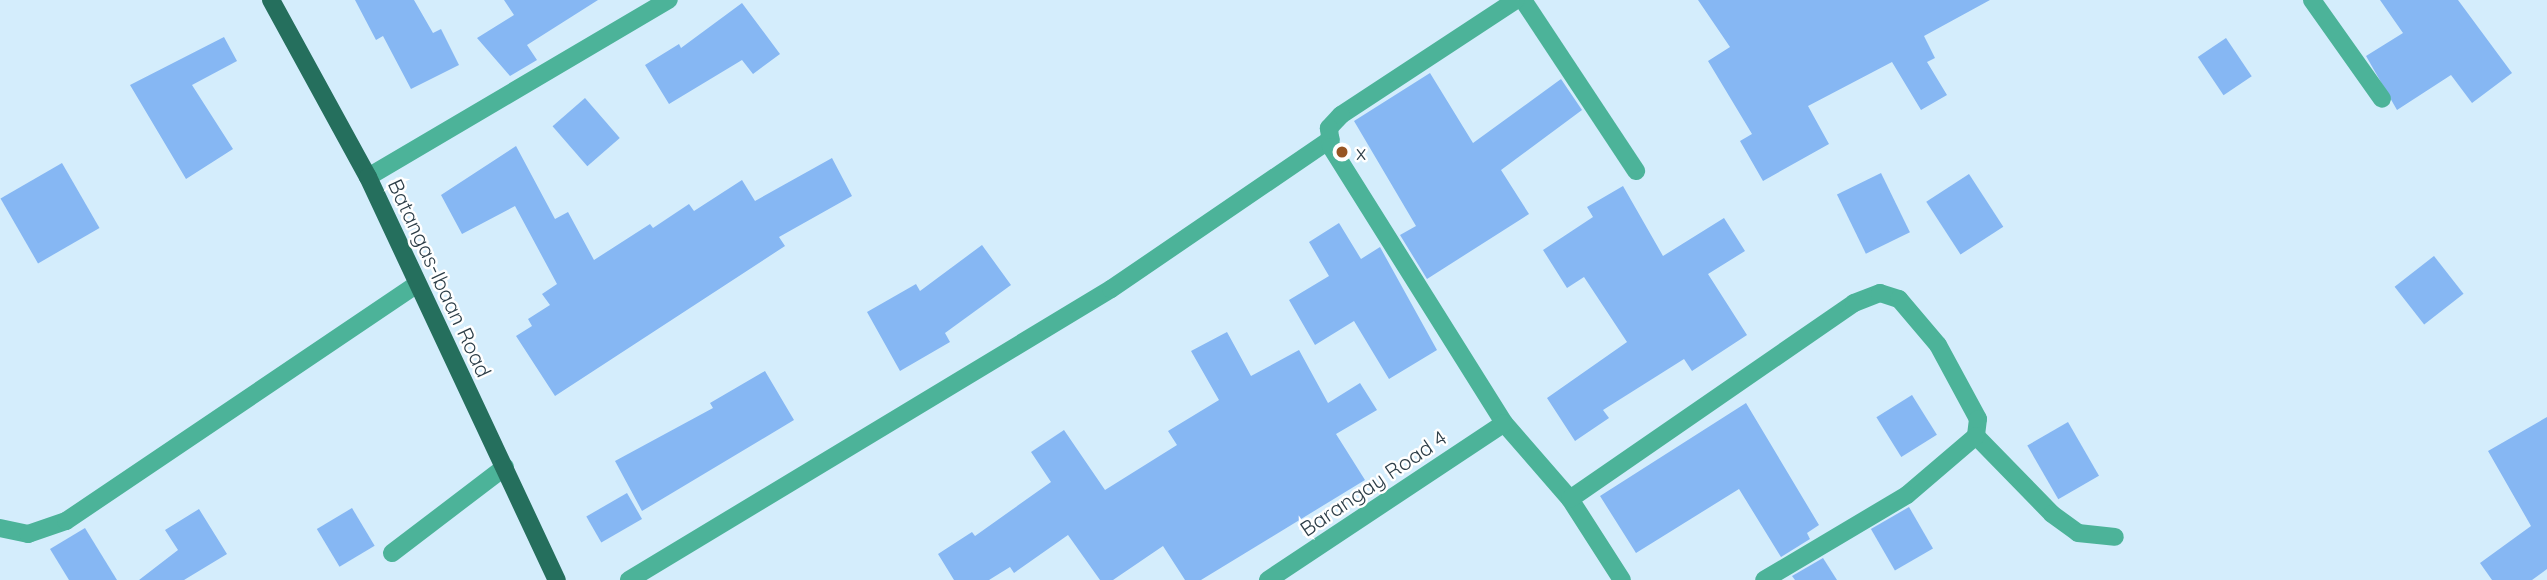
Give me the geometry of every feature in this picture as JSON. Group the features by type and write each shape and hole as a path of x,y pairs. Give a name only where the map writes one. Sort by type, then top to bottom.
{"main road":[{"name":"Batangas-Ibaan Road","path":"271,0 368,177 415,286 505,467 557,580"}],"street":[{"path":"368,177 669,0"},
{"path":"1516,0 1341,115 1329,128 1331,139 1504,424 1570,499 1622,580"},
{"path":"1523,0 1636,171"},
{"path":"2312,0 2382,99"},
{"path":"629,580 1111,289 1331,139"},
{"path":"0,528 28,534 66,521 415,286"},
{"path":"1570,499 1799,337 1880,293 1899,299 1938,345 1978,419 1976,436 1908,495 1764,580"},
{"name":"Barangay Road 4","path":"1268,580 1504,424"},
{"path":"1976,436 2052,514 2078,533 2115,537"},
{"path":"392,553 505,467"}],"building":[{"path":"355,0 414,0 433,33 441,29 459,65 411,89 383,36 376,40"},
{"path":"504,0 598,0 527,45 537,60 510,76 477,38 514,15"},
{"path":"1698,0 1990,0 1924,36 1935,58 1927,62 1947,95 1921,110 1892,62 1808,106 1829,144 1763,181 1740,141 1752,134 1708,61 1730,47"},
{"path":"2380,0 2458,0 2512,73 2472,103 2451,75 2397,110 2366,56 2403,33"},
{"path":"742,3 780,54 753,74 742,60 669,104 645,65 679,44 681,48"},
{"path":"224,37 237,61 192,85 233,149 186,179 130,85"},
{"path":"2226,38 2252,76 2224,95 2198,57"},
{"path":"1430,73 1473,143 1561,79 1582,110 1501,170 1529,214 1427,279 1400,235 1416,226 1354,121"},
{"path":"585,98 620,138 587,166 553,126"},
{"path":"516,146 555,219 568,212 594,260 650,224 653,228 689,204 694,211 742,180 755,201 832,158 852,196 779,237 785,246 555,396 516,336 532,326 528,319 550,305 542,294 557,284 515,206 462,234 441,195"},
{"path":"62,163 100,228 38,263 1,198"},
{"path":"1881,173 1910,232 1866,254 1837,194"},
{"path":"1969,174 2003,227 1961,255 1926,202"},
{"path":"1623,186 1663,256 1724,218 1745,251 1708,274 1747,335 1692,371 1684,359 1603,410 1609,418 1575,441 1547,398 1627,342 1584,277 1567,288 1543,250 1593,217 1587,207"},
{"path":"1339,223 1361,259 1380,247 1437,350 1389,379 1354,321 1315,345 1289,300 1329,276 1309,242"},
{"path":"982,245 1011,285 945,333 950,342 900,371 867,312 916,284 920,291"},
{"path":"2434,256 2464,294 2424,325 2395,287"},
{"path":"1227,332 1251,376 1299,350 1328,403 1360,383 1377,410 1336,434 1365,480 1201,580 1185,580 1163,546 1113,580 1100,580 1068,535 1014,573 1010,567 989,580 954,580 938,554 972,532 975,536 1051,482 1031,452 1064,430 1105,490 1177,445 1168,431 1219,400 1191,351"},
{"path":"765,371 794,420 642,511 615,461 713,408 710,403"},
{"path":"1912,395 1937,435 1901,457 1876,417"},
{"path":"1746,403 1819,525 1807,533 1810,539 1781,557 1739,489 1636,553 1600,496"},
{"path":"2547,417 2547,569 2532,580 2492,580 2480,563 2531,526 2488,451"},
{"path":"2068,422 2099,476 2058,499 2027,446"},
{"path":"627,493 642,519 601,542 586,516"},
{"path":"1909,507 1933,549 1895,571 1871,529"},
{"path":"352,508 375,546 340,567 317,529"},
{"path":"199,509 227,554 184,580 139,580 178,550 165,530"},
{"path":"85,528 117,580 69,580 50,549"},
{"path":"1823,558 1837,580 1795,580 1792,576"}],"place":[{"name":"x","path":"1342,152"}]}
